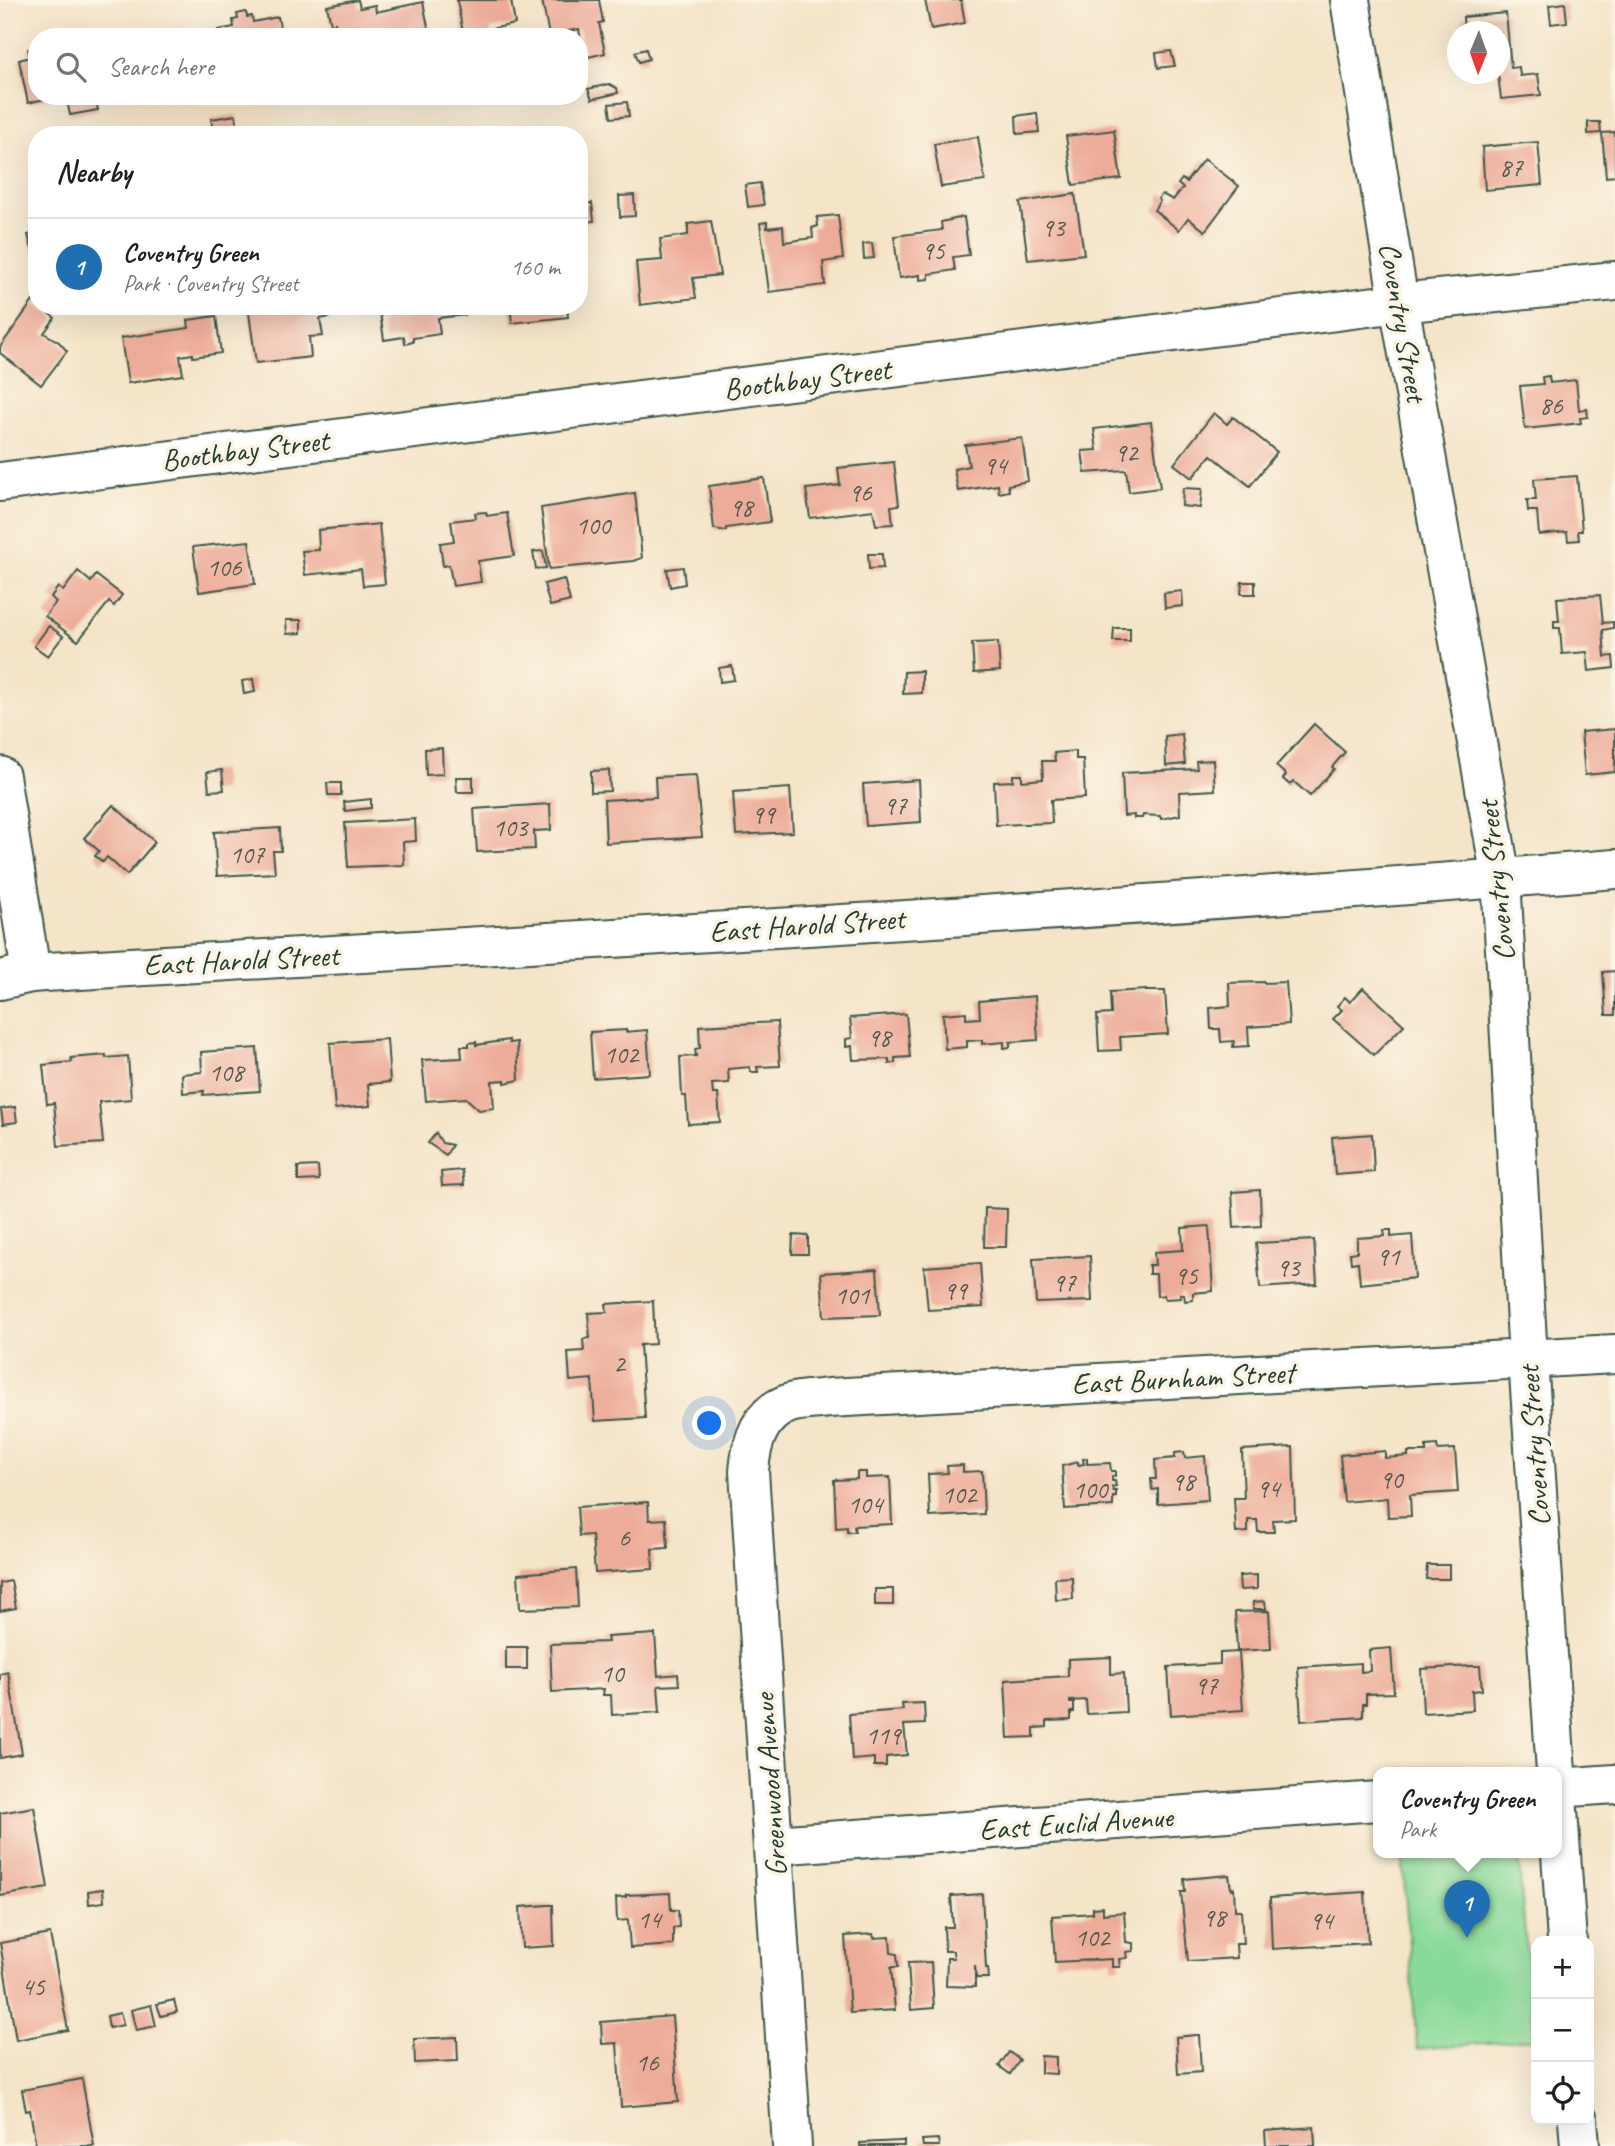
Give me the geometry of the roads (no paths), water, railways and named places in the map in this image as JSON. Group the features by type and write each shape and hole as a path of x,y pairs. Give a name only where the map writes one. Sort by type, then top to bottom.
{"street":[{"name":"Coventry Street","path":"1350,0 1399,303 1501,878 1528,1359 1556,1767"},
{"name":"Boothbay Street","path":"0,482 1399,303 1615,281"},
{"path":"0,776 15,977"},
{"name":"East Harold Street","path":"15,977 1615,869"},
{"name":"East Burnham Street","path":"760,1426 772,1412 790,1403 829,1398 1615,1354"},
{"name":"Greenwood Avenue","path":"760,1426 750,1450 749,1471 792,2146"},
{"path":"1562,1788 1615,1784"},
{"name":"East Euclid Avenue","path":"774,1845 1373,1801"},
{"path":"1562,1858 1567,1936"},
{"path":"1578,2125 1580,2146"}],"place":[{"name":"Coventry Green","path":"1467,1938"}]}
